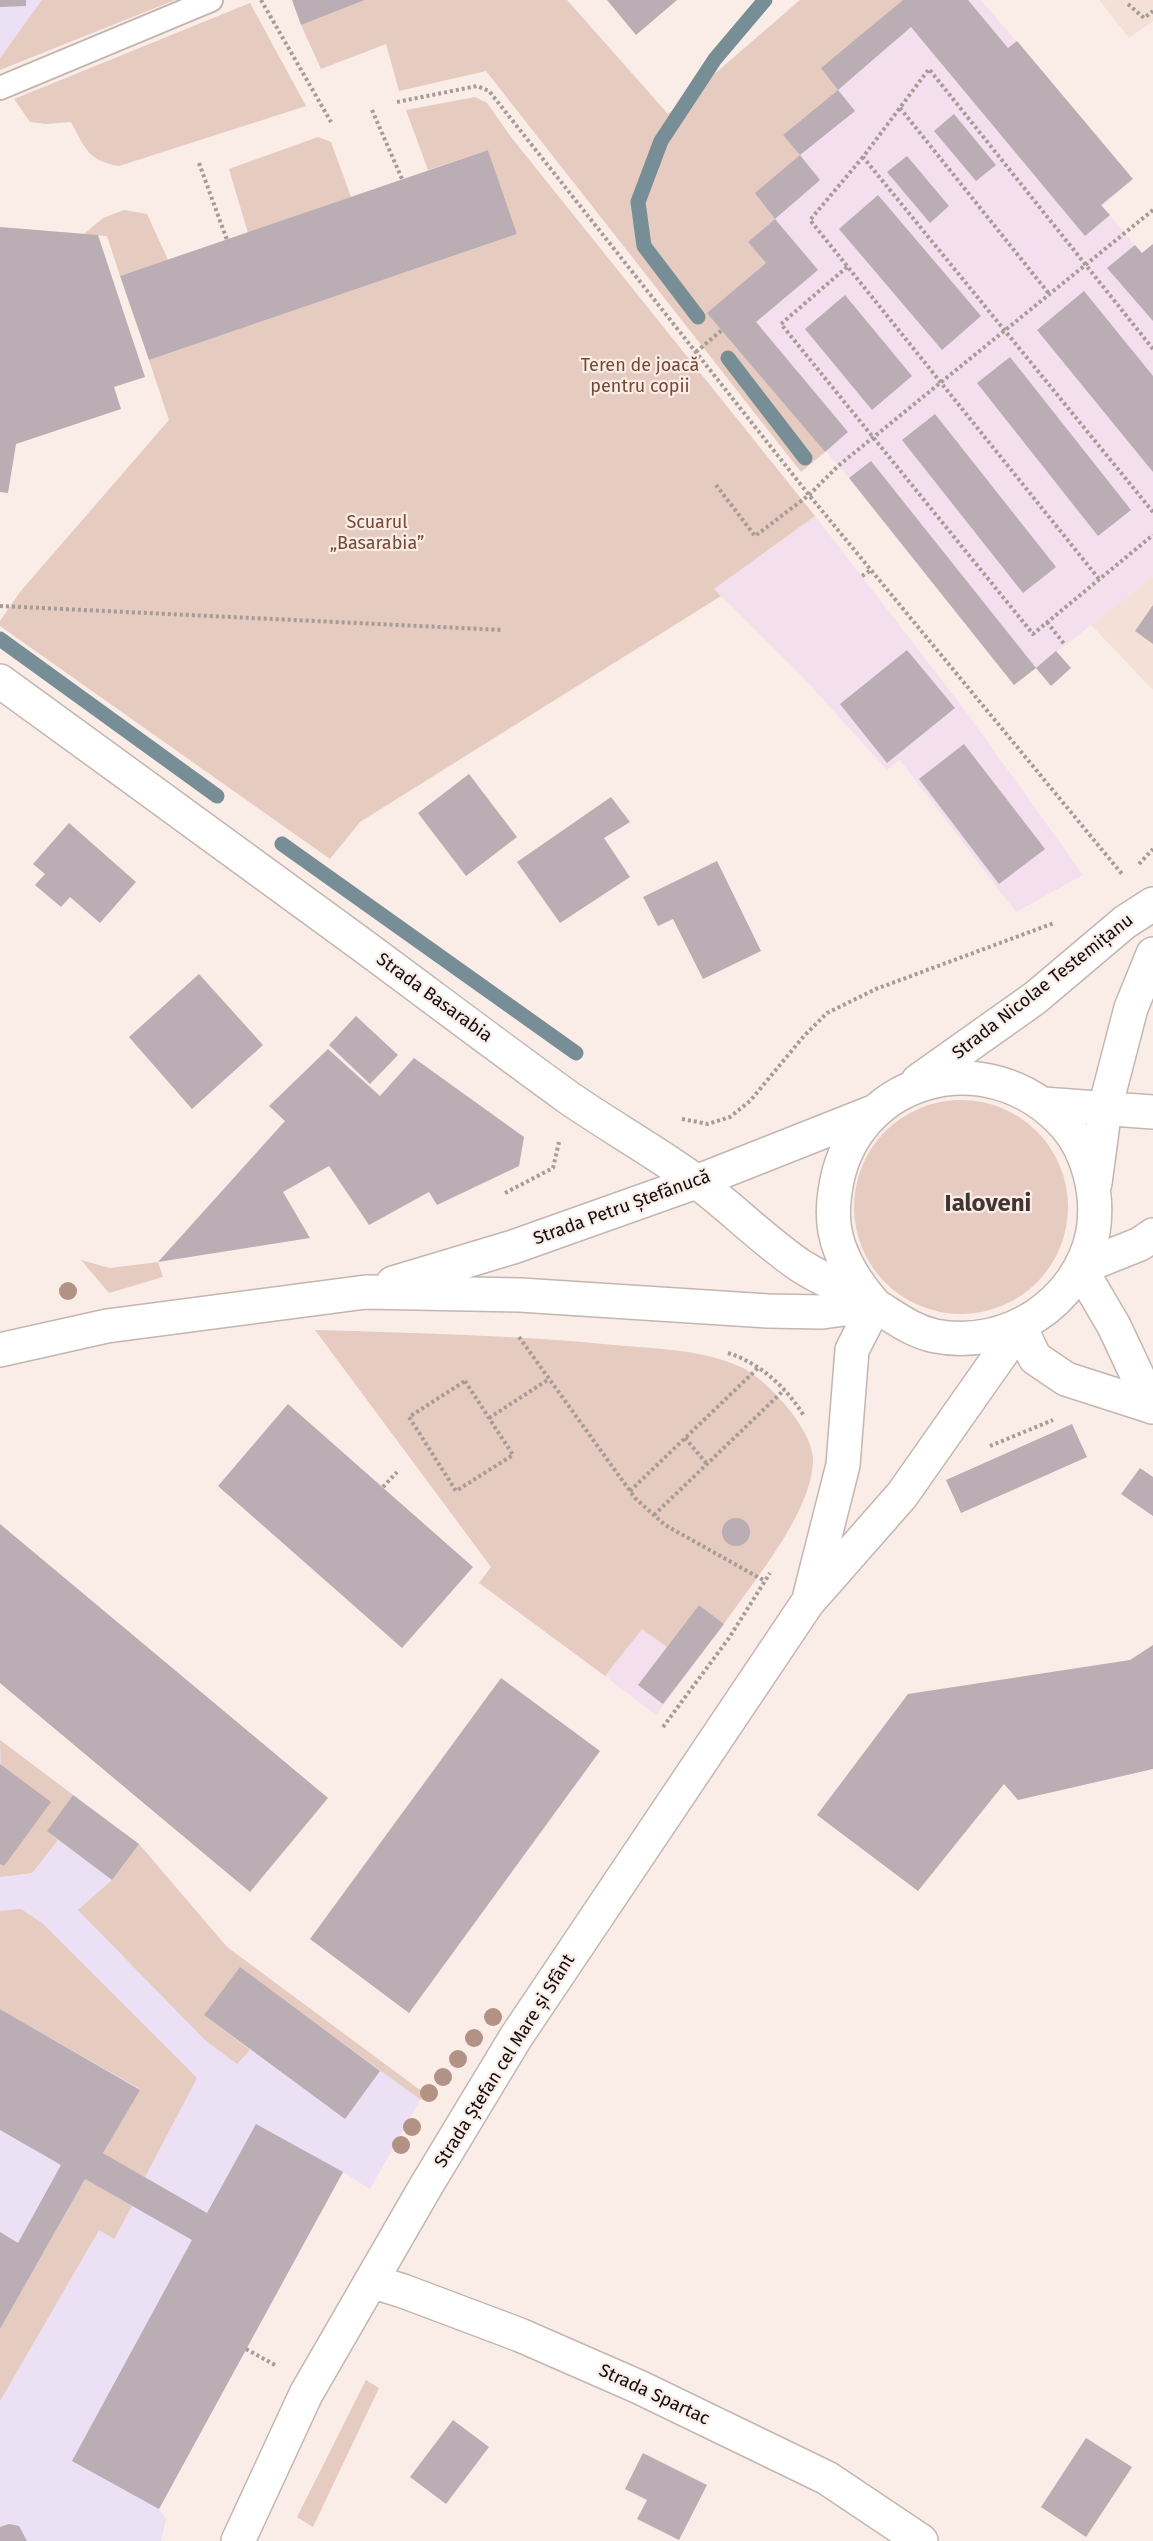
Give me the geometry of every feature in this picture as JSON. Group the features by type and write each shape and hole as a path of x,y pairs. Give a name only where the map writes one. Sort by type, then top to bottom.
{"main road":[{"name":"Strada Basarabia","path":"0,681 572,1099 696,1182 801,1266 875,1305 900,1323 929,1335 960,1340 991,1337 1020,1326 1054,1302 1080,1268 1093,1232 1094,1193 1086,1159 1074,1138 1068,1128 1043,1104 1011,1086 976,1077 939,1079 904,1091 875,1112 852,1140 837,1173 832,1208 838,1244 853,1277 875,1305"},
{"name":"Strada Nicolae Testemițanu","path":"904,1091 1035,998 1125,922 1153,904"},
{"path":"1094,1193 1105,1108 1131,1008 1153,954"},
{"path":"1043,1104 1153,1112"},
{"name":"Strada Petru Ștefănucă","path":"366,1292 513,1247 696,1182 875,1112"},
{"path":"1153,1235 1140,1244 1080,1268 1114,1326 1153,1407"},
{"name":"Strada Petru Ștefănucă","path":"0,1350 107,1326 366,1292 520,1295 768,1311 822,1312 875,1305"},
{"name":"Strada Ștefan cel Mare și Sfânt","path":"808,1602 843,1465 852,1350 875,1305"},
{"path":"1020,1326 1035,1358 1066,1379 1153,1407"},
{"name":"Strada Ștefan cel Mare și Sfânt","path":"238,2541 306,2394 516,2037 808,1602 902,1496 1020,1326"},
{"name":"Strada Spartac","path":"371,2281 520,2335 639,2387 827,2478 921,2541"}],"lane":[{"path":"0,88 211,0"}],"path":[{"path":"261,0 331,122"},
{"path":"1128,4 1144,18 1153,10"},
{"path":"1100,579 810,220 863,157 929,69 1153,349"},
{"path":"397,102 477,86 489,91 809,495 1125,877"},
{"path":"900,108 1050,295"},
{"path":"372,110 402,179"},
{"path":"863,157 1153,512"},
{"path":"199,163 227,240"},
{"path":"716,485 755,536 809,495 838,466 1153,210"},
{"path":"847,267 781,324 1033,634 1153,536"},
{"path":"696,352 722,330"},
{"path":"862,576 871,570"},
{"path":"0,606 503,630"},
{"path":"1046,622 1065,645"},
{"path":"672,1113 682,1119 708,1124 730,1118 750,1101 826,1013 886,985 1058,922"},
{"path":"505,1193 553,1168 559,1142 556,1134"},
{"path":"517,1336 630,1491 654,1515 665,1525 765,1581"},
{"path":"722,1352 759,1367 784,1390 808,1423"},
{"path":"630,1491 759,1367"},
{"path":"489,1418 549,1379"},
{"path":"465,1381 489,1418 513,1455 456,1491 409,1417 465,1381"},
{"path":"654,1515 784,1390"},
{"path":"989,1447 1054,1420"},
{"path":"685,1438 707,1464"},
{"path":"383,1487 398,1472"},
{"path":"663,1727 729,1638 775,1564"}],"shaded area":[{"path":"0,0 42,0 0,58"},
{"path":"903,0 981,0 1133,179 1102,206 1141,253 1153,244 1153,577 1014,685 849,478 722,330 748,242 755,193 783,135 821,68"},
{"path":"1099,0 1153,0 1153,21 1129,38"},
{"path":"815,516 964,709 1083,875 1016,912 900,760 887,770 801,675 714,589"},
{"path":"1153,577 1153,690 1091,625"},
{"path":"699,1605 724,1624 656,1715 605,1676 642,1628 667,1647"},
{"path":"0,1740 139,1844 227,1947 424,2093 370,2189 343,2172 159,2509 166,2519 161,2541 0,2541"}],"green space":[{"path":"42,0 175,0 0,70 0,58"},
{"path":"365,0 567,0 668,114 800,0 903,0 822,68 838,90 783,135 800,155 756,193 775,219 748,242 766,263 708,313 825,452 801,472 486,71 399,91 386,44 321,69 301,25"},
{"path":"250,3 306,106 119,166 94,157 84,146 71,122 46,124 30,122 14,99"},
{"name":"Scuarul „Basarabia”","path":"475,97 487,103 511,137 815,516 714,589 721,596 360,822 330,859 0,626 0,621 20,592 169,420 149,360 517,234 488,150 428,170 406,110"},
{"path":"318,137 331,142 351,197 248,233 229,169"},
{"path":"124,210 147,214 168,260 120,276 107,236 84,234 103,218"},
{"path":"961,1100 982,1102 1002,1108 1037,1131 1060,1166 1066,1186 1068,1207 1066,1228 1060,1248 1037,1283 1002,1306 982,1312 961,1314 940,1312 920,1306 885,1283 862,1248 856,1228 854,1207 856,1186 862,1166 885,1131 920,1108 940,1102"},
{"path":"81,1260 110,1268 158,1262 163,1277 109,1293"},
{"path":"315,1330 539,1339 696,1353 728,1362 743,1368 764,1383 787,1407 805,1434 811,1446 813,1458 811,1478 804,1500 780,1545 724,1624 699,1605 667,1647 642,1629 605,1676 479,1583 491,1567"},
{"path":"0,1740 73,1795 47,1831 58,1840 32,1873 0,1877 0,1864 4,1866"},
{"path":"139,1844 227,1947 424,2093 421,2100 240,1968 204,2015 250,2050 237,2064 205,2040 78,1910 112,1880"},
{"path":"21,1909 42,1923 197,2078 145,2177 103,2153 140,2089 0,2009 0,1911"},
{"path":"85,2179 132,2206 114,2239 99,2230 0,2401 0,2329"},
{"path":"366,2380 379,2388 313,2527 297,2517"}],"building":[{"path":"0,0 26,0 26,6 0,7"},
{"path":"292,0 365,0 301,25"},
{"path":"607,0 677,0 636,35"},
{"path":"903,0 968,0 1008,48 1017,41 1133,179 1101,205 1110,215 1085,236 911,27 838,90 821,68"},
{"path":"838,90 855,111 800,155 783,135"},
{"path":"954,114 996,165 976,181 934,131"},
{"path":"488,150 517,234 149,360 120,276"},
{"path":"800,155 820,180 775,219 755,193"},
{"path":"907,156 949,206 930,223 887,172"},
{"path":"878,195 981,316 942,350 839,229"},
{"path":"775,219 818,270 756,322 848,432 825,452 707,313 766,263 748,242"},
{"path":"0,227 98,235 145,377 114,387 121,409 16,444 8,493 0,492"},
{"path":"1153,244 1153,321 1107,268 1135,245 1142,253"},
{"path":"1084,291 1153,376 1153,472 1037,330"},
{"path":"845,295 912,376 872,410 805,329"},
{"path":"1010,357 1131,510 1098,536 977,383"},
{"path":"935,414 1056,567 1023,593 902,440"},
{"path":"871,461 1036,668 1014,685 849,478"},
{"path":"1153,605 1153,644 1135,631"},
{"path":"907,650 955,708 887,763 840,704"},
{"path":"1056,651 1071,668 1051,686 1036,668"},
{"path":"964,744 1045,849 999,884 919,779"},
{"path":"469,774 517,837 466,876 418,813"},
{"path":"611,797 630,822 604,838 630,877 560,923 517,862"},
{"path":"69,823 136,882 100,923 70,897 61,907 35,885 45,874 33,864"},
{"path":"717,861 761,951 703,979 673,919 658,926 643,897"},
{"path":"199,974 263,1045 192,1109 129,1037"},
{"path":"356,1016 398,1055 370,1084 329,1045"},
{"path":"328,1049 380,1096 414,1058 524,1137 519,1166 437,1205 429,1192 369,1225 329,1166 283,1192 310,1238 158,1262 285,1121 269,1106"},
{"path":"288,1404 473,1567 402,1648 218,1486"},
{"path":"1072,1424 1087,1457 961,1513 946,1480"},
{"path":"1140,1468 1153,1477 1153,1516 1121,1494"},
{"path":"736,1518 746,1522 750,1532 746,1542 736,1546 726,1542 722,1532 726,1522"},
{"path":"0,1524 328,1798 250,1892 0,1683"},
{"path":"699,1605 724,1624 663,1704 638,1685"},
{"path":"1153,1645 1153,1769 1018,1800 1004,1784 918,1891 817,1815 908,1694 1130,1660"},
{"path":"501,1678 600,1751 409,2013 310,1939"},
{"path":"0,1764 51,1802 4,1866 0,1864"},
{"path":"73,1795 139,1844 112,1880 47,1831"},
{"path":"240,1967 380,2071 345,2119 204,2015"},
{"path":"0,2009 140,2090 103,2153 207,2213 256,2124 343,2172 159,2509 72,2461 192,2240 85,2179 0,2329 0,2232 18,2243 61,2165 0,2130"},
{"path":"453,2420 489,2447 446,2504 410,2477"},
{"path":"1086,2438 1132,2467 1086,2537 1041,2507"},
{"path":"643,2453 707,2485 679,2540 637,2519 647,2500 625,2489"},
{"path":"9,2524 19,2526 27,2541 0,2541 0,2527"}],"waterway":[{"path":"698,317 644,246 638,202 661,141 715,59 765,0"},
{"path":"728,358 805,458"},
{"path":"0,639 217,796"},
{"path":"282,844 576,1053"}],"district":[{"name":"Ialoveni","path":"988,1204"}],"park label":[{"name":"Teren de joacă pentru copii","path":"640,376"}]}
